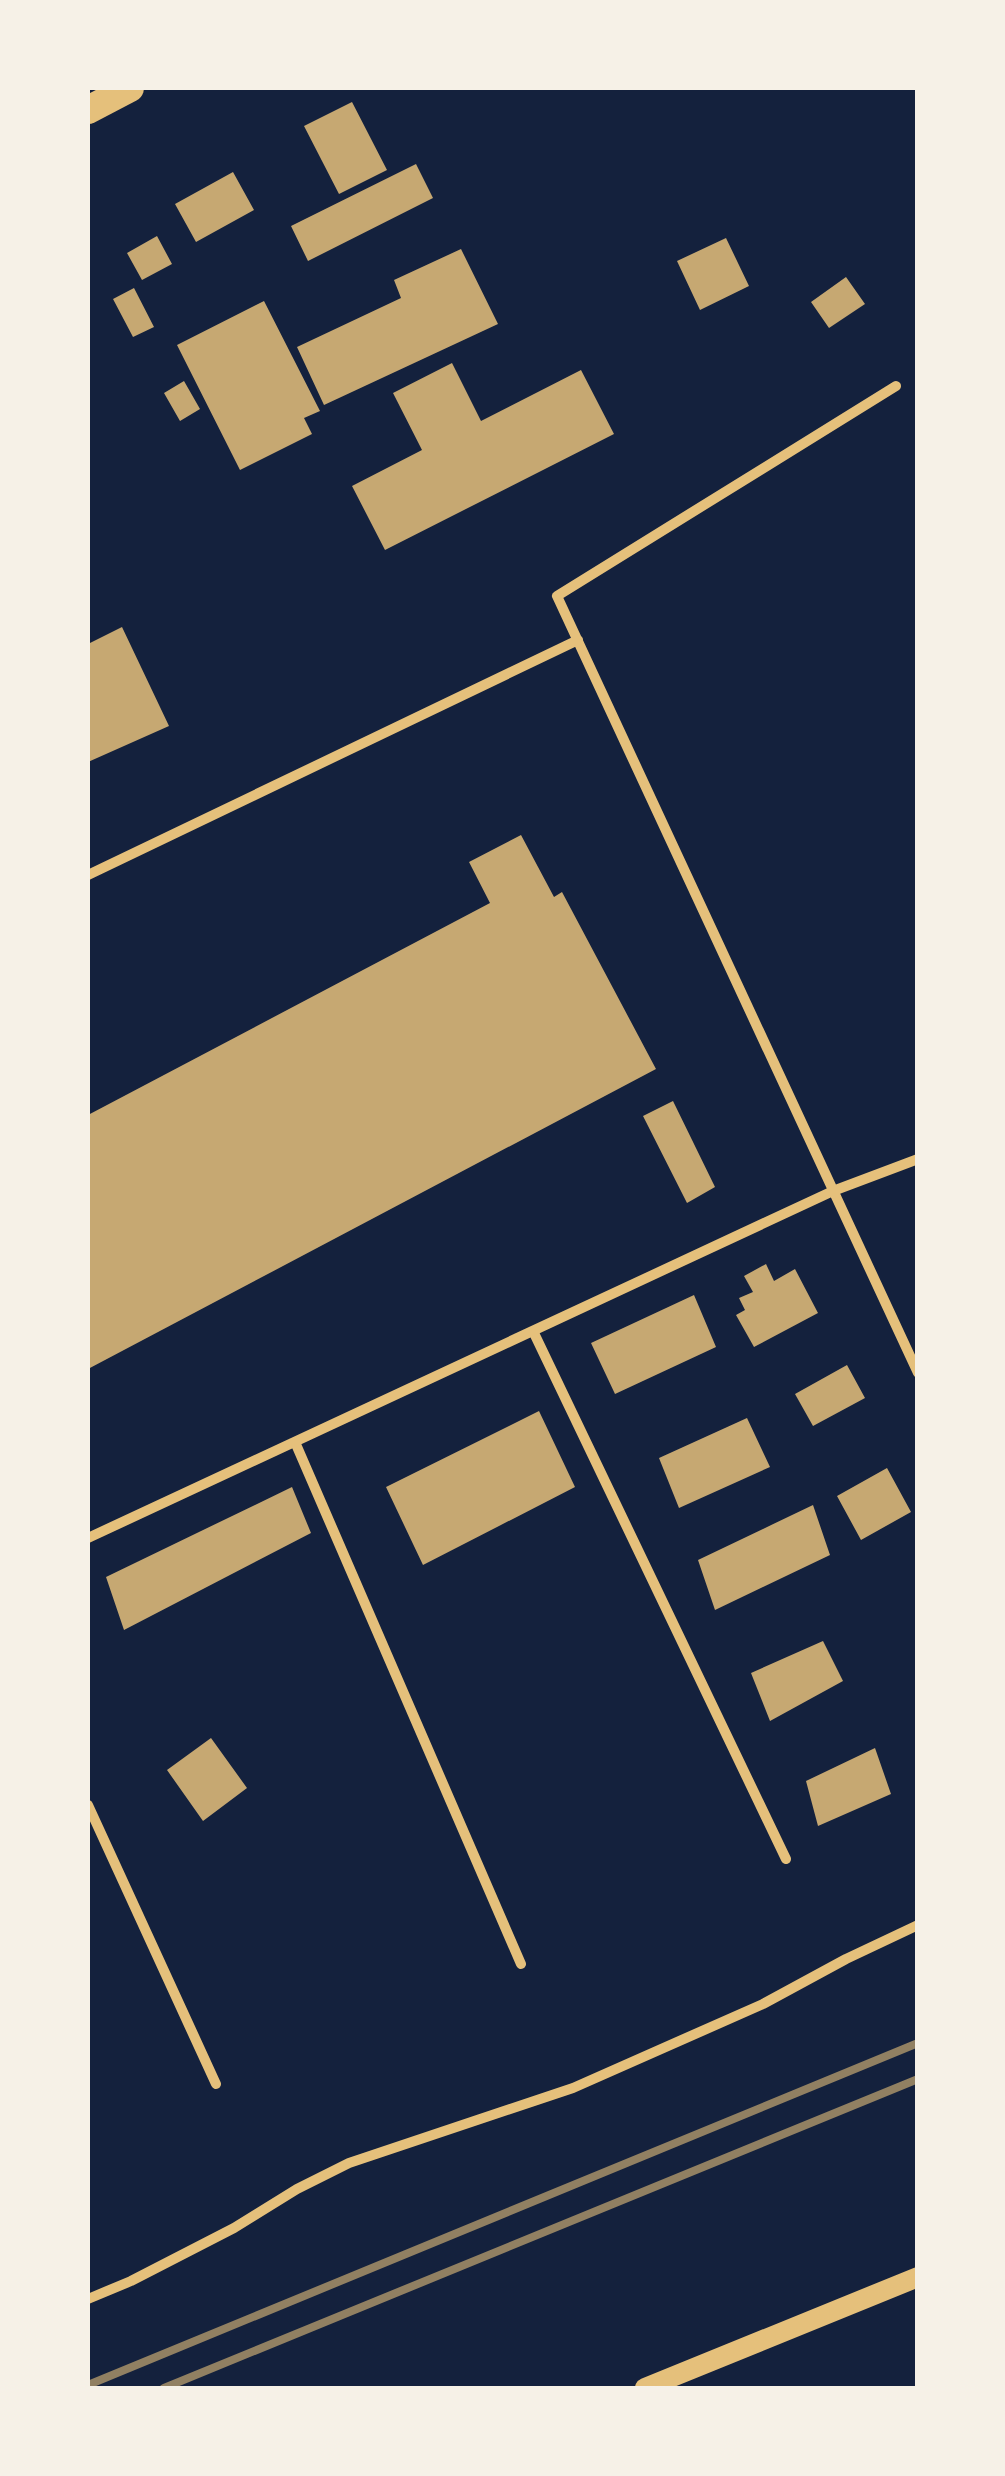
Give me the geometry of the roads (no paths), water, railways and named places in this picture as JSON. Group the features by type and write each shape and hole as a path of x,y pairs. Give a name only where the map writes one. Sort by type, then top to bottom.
{"highway":[{"path":"88,110 130,88"}],"main road":[{"path":"645,2388 918,2277"}],"street":[{"path":"896,386 557,596 918,1373"},
{"path":"88,876 578,640"},
{"path":"88,1538 833,1192 918,1159"},
{"path":"533,1331 786,1858"},
{"path":"295,1442 521,1964"},
{"path":"88,1805 216,2084"},
{"path":"88,2299 234,2228 350,2162 589,2081 763,2004 918,1925"}],"railway":[{"path":"88,2385 918,2043"},
{"path":"164,2388 918,2079"}]}
